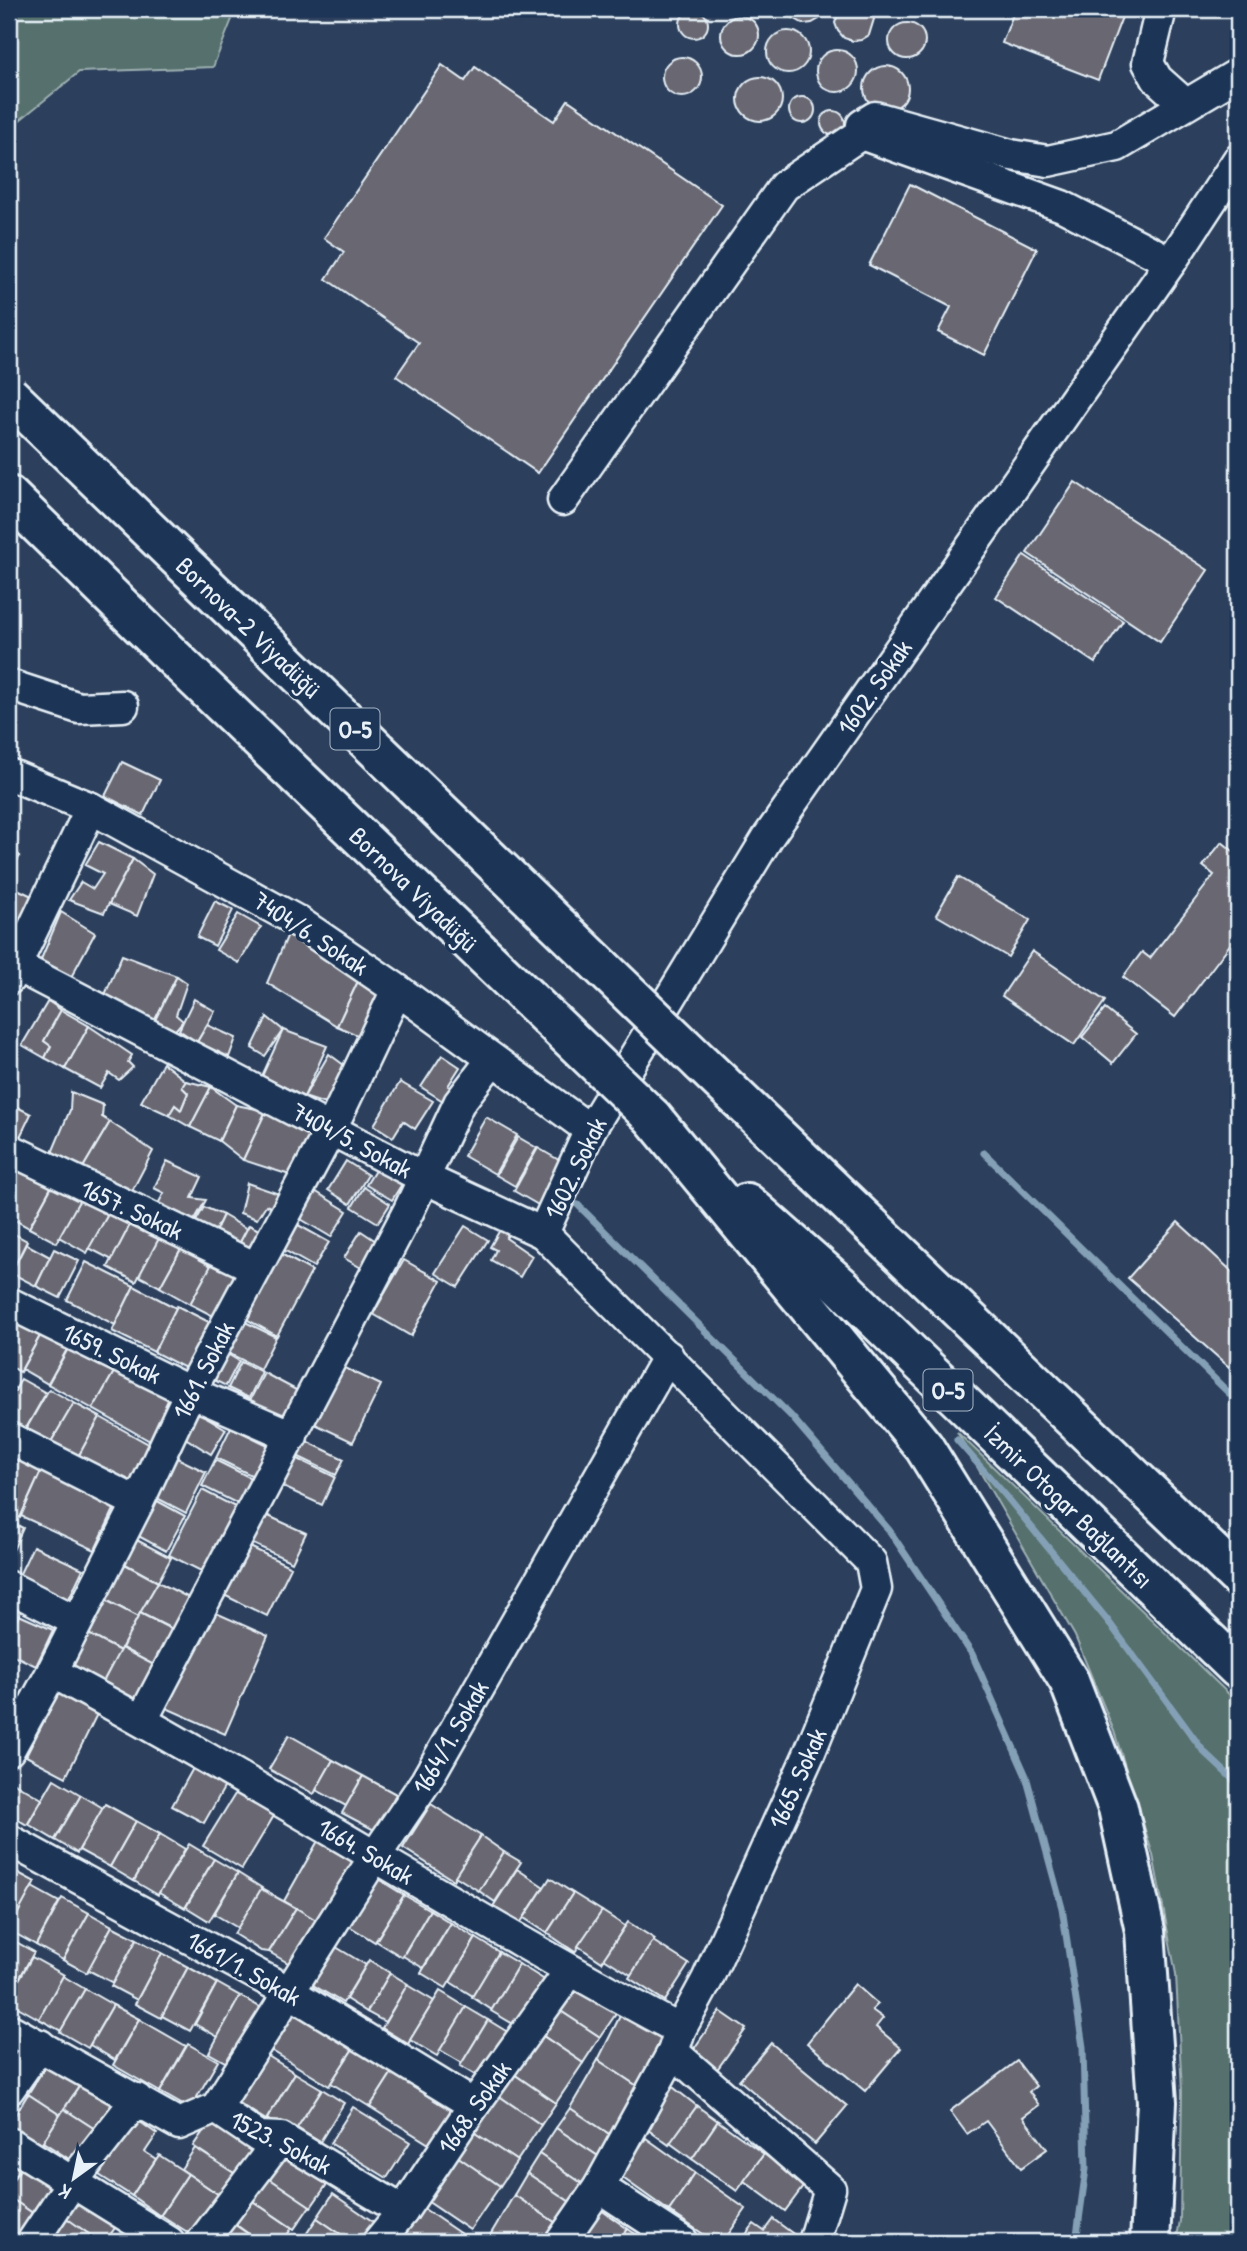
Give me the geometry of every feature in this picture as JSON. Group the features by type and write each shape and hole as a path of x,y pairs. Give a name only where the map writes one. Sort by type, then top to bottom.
{"highway":[{"name":"Bornova-2 Viyadüğü","path":"9,395 1238,1577"},
{"name":"Bornova Viyadüğü","path":"9,496 652,1117"},
{"name":"İzmir Otogar Bağlantısı","path":"652,1117 841,1286 1238,1668"},
{"path":"652,1117 924,1447 1069,1681 1118,1808 1145,1931 1157,2102 1150,2242"}],"street":[{"path":"1161,9 1148,63 1157,79 1185,104"},
{"path":"563,500 784,186 861,134 862,125 875,117 1011,155 1048,161 1117,146 1238,74"},
{"path":"861,134 1062,206 1171,262"},
{"name":"1602. Sokak","path":"544,1233 590,1130 768,837 1171,262 1238,160"},
{"path":"9,685 79,708 123,706"},
{"name":"7404/6. Sokak","path":"9,774 91,808 297,921 590,1130"},
{"path":"11,969 91,808"},
{"name":"7404/5. Sokak","path":"11,969 424,1178 544,1233 668,1356"},
{"name":"1661. Sokak","path":"10,1744 52,1672 138,1503 190,1392 331,1129 397,990"},
{"path":"142,1720 292,1436 424,1178 459,1103 492,1059"},
{"name":"1657. Sokak","path":"9,1149 256,1268"},
{"name":"1659. Sokak","path":"9,1303 190,1392 292,1436"},
{"name":"1664/1. Sokak","path":"216,2108 375,1856 426,1781 668,1356"},
{"name":"1665. Sokak","path":"561,2242 599,2187 707,1980 809,1754 876,1590 871,1562 668,1356"},
{"path":"9,1438 138,1503"},
{"path":"9,1587 76,1621"},
{"name":"1664. Sokak","path":"52,1672 142,1720 570,1971 677,2041 830,2189 814,2242"},
{"name":"1661/1. Sokak","path":"9,1840 291,1993 474,2105"},
{"name":"1668. Sokak","path":"378,2242 403,2211 474,2105 570,1971"},
{"name":"1523. Sokak","path":"9,2029 179,2123 216,2108 259,2137 281,2138 403,2211"},
{"path":"9,2089 40,2045"},
{"path":"32,2242 72,2182 137,2099"},
{"path":"202,2242 281,2138"},
{"path":"9,2143 169,2242"},
{"path":"599,2187 683,2242"}],"green space":[{"path":"9,9 236,9 213,67 79,72 9,129"},
{"path":"957,1432 1238,1703 1238,2242 1176,2242 1180,2221 1182,2092 1176,1974 1153,1855 1114,1731 1075,1636"}],"building":[{"path":"786,9 825,9 819,19 804,24 790,16"},
{"path":"840,9 870,9 874,19 869,35 853,41 844,38 835,23"},
{"path":"913,9 937,9 929,16 921,16"},
{"path":"1015,9 1125,9 1098,80 1002,43"},
{"path":"694,10 704,14 708,24 704,34 694,38 684,34 680,24 684,14"},
{"path":"740,16 754,21 759,35 754,49 740,54 726,49 721,35 726,21"},
{"path":"907,23 920,28 925,41 920,54 907,59 894,54 889,41 894,28"},
{"path":"788,31 803,37 809,52 803,67 788,73 773,67 767,52 773,37"},
{"path":"837,50 852,56 858,71 852,86 837,92 822,86 816,71 822,56"},
{"path":"682,57 690,58 696,63 701,69 701,85 696,91 690,96 682,97 674,96 668,91 663,85 662,77 663,69 668,63 674,58"},
{"path":"442,65 465,81 475,67 554,121 568,100 722,205 538,473 396,376 419,343 326,279 344,252 324,238"},
{"path":"886,66 895,67 902,72 907,79 907,97 902,104 895,109 886,110 877,109 870,104 865,97 864,88 865,79 870,72 877,67"},
{"path":"760,77 769,78 776,83 781,90 781,108 776,115 769,120 760,121 751,120 744,115 739,108 738,99 739,90 744,83 751,78"},
{"path":"802,97 811,101 815,110 811,119 802,123 793,119 789,110 793,101"},
{"path":"833,111 842,114 845,123 842,132 833,135 824,132 821,123 824,114"},
{"path":"910,184 1037,249 984,355 938,332 951,307 869,265"},
{"path":"1075,482 1208,570 1160,642 1027,553"},
{"path":"1024,555 1123,621 1095,663 996,597"},
{"path":"122,762 160,780 143,815 105,796"},
{"path":"9,831 15,835 12,849 20,856 15,864 9,860"},
{"path":"99,842 133,859 104,913 69,900 81,882 93,889 103,874 85,865"},
{"path":"1222,842 1238,855 1238,934 1175,1017 1123,977 1142,952 1150,958 1214,875 1203,866"},
{"path":"133,859 153,874 137,916 109,904"},
{"path":"958,877 1030,920 1008,957 936,915"},
{"path":"9,885 36,898 9,946"},
{"path":"215,901 233,910 215,946 197,937"},
{"path":"61,912 95,933 70,979 39,964"},
{"path":"238,914 261,927 239,963 216,950"},
{"path":"289,932 360,977 337,1026 267,983"},
{"path":"1032,951 1105,1001 1074,1045 1002,996"},
{"path":"122,955 177,976 155,1020 104,997"},
{"path":"177,976 187,983 176,1015 183,1021 172,1034 155,1020"},
{"path":"360,977 388,993 366,1039 337,1026"},
{"path":"194,999 215,1011 197,1042 179,1030"},
{"path":"48,1001 61,1010 44,1041 51,1046 45,1058 22,1045"},
{"path":"1105,1009 1136,1034 1113,1063 1082,1037"},
{"path":"61,1010 89,1026 65,1069 45,1058 51,1046 44,1041"},
{"path":"267,1017 283,1030 265,1056 252,1048"},
{"path":"207,1025 236,1038 229,1057 197,1042"},
{"path":"89,1026 132,1055 128,1062 133,1067 119,1080 109,1073 100,1088 65,1069"},
{"path":"283,1030 327,1046 304,1097 262,1076"},
{"path":"329,1054 348,1068 334,1107 304,1097"},
{"path":"442,1055 460,1067 448,1086 455,1090 446,1103 421,1087"},
{"path":"163,1063 186,1081 182,1087 188,1093 181,1110 175,1105 169,1115 141,1102"},
{"path":"186,1081 211,1087 190,1127 169,1115 175,1105 181,1110 188,1093 182,1087"},
{"path":"400,1082 433,1101 415,1129 403,1121 393,1137 374,1125"},
{"path":"211,1087 236,1105 219,1141 190,1127"},
{"path":"71,1092 103,1105 102,1117 110,1122 81,1171 51,1155 70,1110"},
{"path":"9,1103 31,1114 18,1141 9,1136"},
{"path":"236,1105 266,1111 243,1160 219,1141"},
{"path":"266,1111 315,1133 293,1176 243,1160"},
{"path":"486,1117 517,1135 495,1174 464,1156"},
{"path":"110,1122 153,1151 131,1193 81,1171"},
{"path":"518,1137 537,1148 515,1186 496,1175"},
{"path":"538,1148 564,1163 540,1206 514,1191"},
{"path":"9,1157 54,1182 29,1228 9,1217"},
{"path":"167,1161 202,1177 192,1198 206,1200 191,1226 158,1204 164,1193 154,1188"},
{"path":"346,1161 368,1175 350,1204 328,1190"},
{"path":"379,1164 405,1179 392,1200 366,1185"},
{"path":"56,1179 83,1194 57,1243 29,1228"},
{"path":"247,1183 282,1195 275,1209 266,1205 257,1219 240,1213"},
{"path":"364,1187 390,1204 378,1223 352,1207"},
{"path":"310,1188 347,1211 331,1237 294,1215"},
{"path":"83,1194 111,1209 87,1253 59,1237"},
{"path":"204,1207 223,1215 215,1232 196,1221"},
{"path":"111,1209 132,1221 112,1260 89,1248"},
{"path":"223,1215 247,1229 236,1250 215,1232"},
{"path":"132,1221 161,1236 136,1282 108,1267"},
{"path":"291,1221 329,1242 314,1267 277,1246"},
{"path":"1178,1222 1238,1277 1238,1356 1229,1367 1128,1278"},
{"path":"249,1225 267,1234 252,1257 236,1250"},
{"path":"465,1226 488,1240 458,1287 435,1273"},
{"path":"501,1228 510,1232 506,1238 532,1256 520,1277 491,1260 496,1250 490,1247"},
{"path":"9,1231 27,1241 9,1277"},
{"path":"163,1231 184,1243 160,1287 139,1276"},
{"path":"361,1231 379,1243 363,1269 344,1258"},
{"path":"26,1244 50,1257 36,1286 11,1273"},
{"path":"54,1249 79,1261 60,1298 36,1286"},
{"path":"181,1249 211,1266 190,1304 160,1287"},
{"path":"274,1250 312,1271 277,1336 239,1315"},
{"path":"215,1258 243,1273 219,1319 190,1304"},
{"path":"404,1260 441,1281 411,1336 373,1314"},
{"path":"86,1262 134,1286 115,1325 67,1300"},
{"path":"134,1286 176,1308 154,1352 112,1331"},
{"path":"177,1306 215,1325 191,1371 154,1352"},
{"path":"16,1311 45,1327 20,1372 9,1365 9,1323"},
{"path":"241,1320 276,1337 260,1369 226,1352"},
{"path":"45,1327 71,1342 48,1384 22,1369"},
{"path":"73,1340 118,1365 93,1409 48,1384"},
{"path":"224,1352 239,1361 226,1386 210,1378"},
{"path":"241,1362 262,1372 249,1398 228,1388"},
{"path":"118,1365 175,1397 150,1441 93,1409"},
{"path":"343,1367 381,1385 353,1442 315,1424"},
{"path":"264,1373 298,1391 284,1418 250,1400"},
{"path":"21,1379 46,1393 20,1439 9,1433 9,1402"},
{"path":"9,1385 16,1389 9,1402"},
{"path":"49,1389 74,1403 51,1442 26,1429"},
{"path":"74,1403 100,1417 78,1457 51,1442"},
{"path":"195,1410 226,1429 211,1454 179,1434"},
{"path":"100,1417 152,1446 129,1486 78,1457"},
{"path":"231,1427 270,1446 255,1477 216,1458"},
{"path":"304,1440 344,1459 336,1475 297,1456"},
{"path":"9,1451 43,1467 20,1518 9,1513"},
{"path":"171,1455 206,1472 186,1513 151,1495"},
{"path":"294,1457 335,1477 322,1505 281,1486"},
{"path":"215,1460 253,1479 240,1505 202,1486"},
{"path":"43,1467 118,1501 95,1550 21,1516"},
{"path":"202,1490 241,1510 209,1575 169,1555"},
{"path":"150,1497 185,1516 166,1551 131,1532"},
{"path":"264,1514 306,1533 292,1562 251,1543"},
{"path":"9,1521 23,1528 9,1559"},
{"path":"131,1537 171,1558 158,1582 118,1560"},
{"path":"33,1546 83,1569 64,1609 14,1586"},
{"path":"248,1546 291,1567 267,1616 224,1595"},
{"path":"123,1563 158,1582 138,1617 104,1599"},
{"path":"158,1582 195,1601 178,1632 140,1613"},
{"path":"100,1597 138,1617 120,1651 82,1631"},
{"path":"9,1603 22,1609 9,1637"},
{"path":"207,1609 268,1636 225,1734 164,1707"},
{"path":"140,1613 179,1633 160,1669 122,1648"},
{"path":"19,1615 53,1630 36,1666 9,1653 9,1637"},
{"path":"83,1631 120,1651 103,1682 67,1662"},
{"path":"121,1648 154,1665 136,1699 103,1682"},
{"path":"60,1690 99,1710 66,1777 26,1756"},
{"path":"289,1735 333,1760 314,1794 269,1769"},
{"path":"333,1760 363,1776 346,1806 316,1790"},
{"path":"197,1761 229,1779 204,1823 172,1806"},
{"path":"363,1776 396,1794 376,1831 342,1813"},
{"path":"54,1779 81,1795 55,1840 28,1824"},
{"path":"9,1780 42,1799 27,1825 9,1814"},
{"path":"240,1786 278,1809 242,1869 203,1846"},
{"path":"81,1795 103,1808 77,1853 55,1840"},
{"path":"105,1804 136,1821 110,1867 79,1850"},
{"path":"431,1804 481,1836 453,1880 403,1848"},
{"path":"136,1821 160,1834 134,1881 110,1867"},
{"path":"323,1832 360,1854 319,1922 284,1901"},
{"path":"160,1834 185,1849 158,1895 134,1881"},
{"path":"481,1836 504,1852 479,1891 455,1876"},
{"path":"189,1844 214,1859 185,1908 159,1893"},
{"path":"504,1852 521,1862 495,1902 479,1891"},
{"path":"9,1859 17,1864 9,1879"},
{"path":"214,1859 238,1873 209,1921 186,1907"},
{"path":"517,1869 544,1887 519,1925 492,1908"},
{"path":"13,1870 35,1882 11,1927 9,1879"},
{"path":"238,1873 262,1888 238,1928 214,1914"},
{"path":"550,1878 573,1893 547,1933 524,1918"},
{"path":"378,1879 404,1895 375,1942 349,1926"},
{"path":"32,1887 59,1902 36,1945 9,1930"},
{"path":"261,1889 296,1908 269,1952 261,1951 234,1934"},
{"path":"573,1893 602,1911 575,1952 547,1933"},
{"path":"404,1895 430,1910 402,1957 376,1941"},
{"path":"62,1898 89,1913 63,1960 36,1945"},
{"path":"296,1908 321,1923 295,1967 269,1952"},
{"path":"430,1910 451,1923 423,1968 403,1956"},
{"path":"602,1911 625,1926 602,1962 578,1946"},
{"path":"89,1913 112,1926 87,1973 63,1960"},
{"path":"628,1922 655,1939 631,1975 604,1958"},
{"path":"451,1923 476,1938 446,1988 421,1973"},
{"path":"112,1926 137,1939 113,1983 88,1970"},
{"path":"9,1938 34,1952 9,1997"},
{"path":"476,1938 499,1952 473,1996 450,1982"},
{"path":"137,1939 162,1953 137,2000 111,1986"},
{"path":"653,1941 689,1964 665,2001 629,1978"},
{"path":"336,1947 366,1965 343,2003 313,1985"},
{"path":"499,1952 519,1964 492,2010 472,1997"},
{"path":"162,1953 188,1967 161,2018 135,2004"},
{"path":"32,1957 64,1975 39,2019 9,2002 9,1997"},
{"path":"369,1960 390,1973 367,2012 346,1999"},
{"path":"519,1964 548,1982 520,2028 491,2011"},
{"path":"188,1967 217,1983 190,2031 162,2016"},
{"path":"390,1973 408,1984 385,2022 367,2012"},
{"path":"63,1976 85,1989 61,2031 39,2019"},
{"path":"571,1978 618,2011 600,2037 553,2006"},
{"path":"217,1983 240,1996 218,2037 195,2024"},
{"path":"855,1984 878,2004 872,2010 883,2018 876,2027 901,2048 865,2091 807,2043"},
{"path":"407,1985 434,2001 408,2044 382,2028"},
{"path":"85,1989 113,2005 88,2048 60,2032"},
{"path":"440,1991 466,2007 437,2056 410,2040"},
{"path":"240,1996 265,2010 234,2067 209,2053"},
{"path":"113,2005 139,2019 115,2060 90,2045"},
{"path":"296,2006 356,2044 329,2086 269,2049"},
{"path":"553,2006 600,2037 583,2063 536,2031"},
{"path":"625,2006 672,2036 646,2092 598,2060"},
{"path":"466,2007 488,2020 462,2063 440,2050"},
{"path":"720,2011 746,2029 716,2071 691,2053"},
{"path":"139,2019 186,2046 160,2092 113,2065"},
{"path":"488,2020 511,2034 483,2080 460,2066"},
{"path":"537,2032 583,2063 556,2103 511,2072"},
{"path":"771,2043 847,2106 815,2144 739,2080"},
{"path":"188,2044 218,2061 190,2109 160,2092"},
{"path":"356,2044 395,2068 370,2107 331,2083"},
{"path":"9,2046 23,2056 9,2078"},
{"path":"265,2054 295,2073 266,2120 235,2101"},
{"path":"598,2060 646,2092 615,2138 570,2108"},
{"path":"1017,2061 1036,2086 1029,2092 1039,2105 1023,2117 1047,2149 1021,2168 986,2121 967,2134 950,2111"},
{"path":"47,2064 80,2085 60,2115 28,2094"},
{"path":"393,2071 459,2113 437,2149 370,2107"},
{"path":"511,2072 556,2103 541,2125 496,2094"},
{"path":"295,2073 322,2089 293,2135 267,2119"},
{"path":"83,2081 120,2105 101,2133 64,2109"},
{"path":"669,2084 697,2106 669,2145 640,2124"},
{"path":"322,2089 344,2103 320,2142 297,2128"},
{"path":"492,2091 541,2125 517,2161 467,2128"},
{"path":"28,2094 60,2115 41,2146 9,2125"},
{"path":"697,2106 718,2121 692,2159 670,2143"},
{"path":"353,2107 410,2142 387,2178 330,2143"},
{"path":"570,2108 615,2138 601,2158 556,2128"},
{"path":"64,2109 101,2133 80,2166 43,2142"},
{"path":"136,2119 157,2134 145,2152 156,2159 132,2196 99,2175"},
{"path":"211,2120 257,2151 240,2177 193,2146"},
{"path":"718,2121 764,2154 737,2191 692,2159"},
{"path":"556,2128 601,2158 583,2184 539,2154"},
{"path":"472,2131 517,2161 500,2186 455,2155"},
{"path":"646,2138 695,2173 669,2211 620,2176"},
{"path":"288,2147 332,2177 311,2207 267,2177"},
{"path":"195,2148 240,2177 225,2199 181,2169"},
{"path":"9,2149 26,2161 9,2185"},
{"path":"454,2154 500,2186 470,2230 424,2199"},
{"path":"539,2154 583,2184 573,2204 527,2173"},
{"path":"764,2154 805,2184 785,2211 744,2181"},
{"path":"159,2155 188,2174 160,2216 132,2196"},
{"path":"26,2161 62,2186 40,2218 9,2197 9,2185"},
{"path":"527,2173 573,2204 559,2225 514,2195"},
{"path":"695,2173 746,2209 723,2242 715,2242 669,2211"},
{"path":"188,2174 225,2199 198,2239 161,2215"},
{"path":"267,2177 310,2206 294,2229 251,2200"},
{"path":"83,2190 122,2218 105,2242 100,2242 64,2217"},
{"path":"333,2194 378,2225 366,2242 352,2242 317,2218"},
{"path":"514,2195 559,2225 548,2242 486,2242"},
{"path":"9,2197 40,2218 23,2242 9,2242"},
{"path":"251,2200 292,2228 282,2242 260,2242 235,2224"},
{"path":"417,2204 464,2236 460,2242 414,2242 398,2231"},
{"path":"594,2205 628,2229 619,2242 568,2242"},
{"path":"65,2217 100,2242 49,2242"},
{"path":"317,2218 352,2242 301,2242"},
{"path":"773,2219 799,2238 795,2242 741,2241 754,2224 764,2231"},
{"path":"228,2220 260,2242 212,2242"},
{"path":"134,2228 157,2242 125,2242"},
{"path":"628,2229 647,2242 619,2242"},
{"path":"400,2233 414,2242 394,2242"}],"waterway":[{"path":"984,1153 1238,1402"},
{"path":"578,1205 791,1416 889,1530 972,1654 1026,1776 1062,1908 1083,2047 1086,2169 1076,2242"},
{"path":"957,1440 1108,1621 1204,1752 1238,1784"}]}
